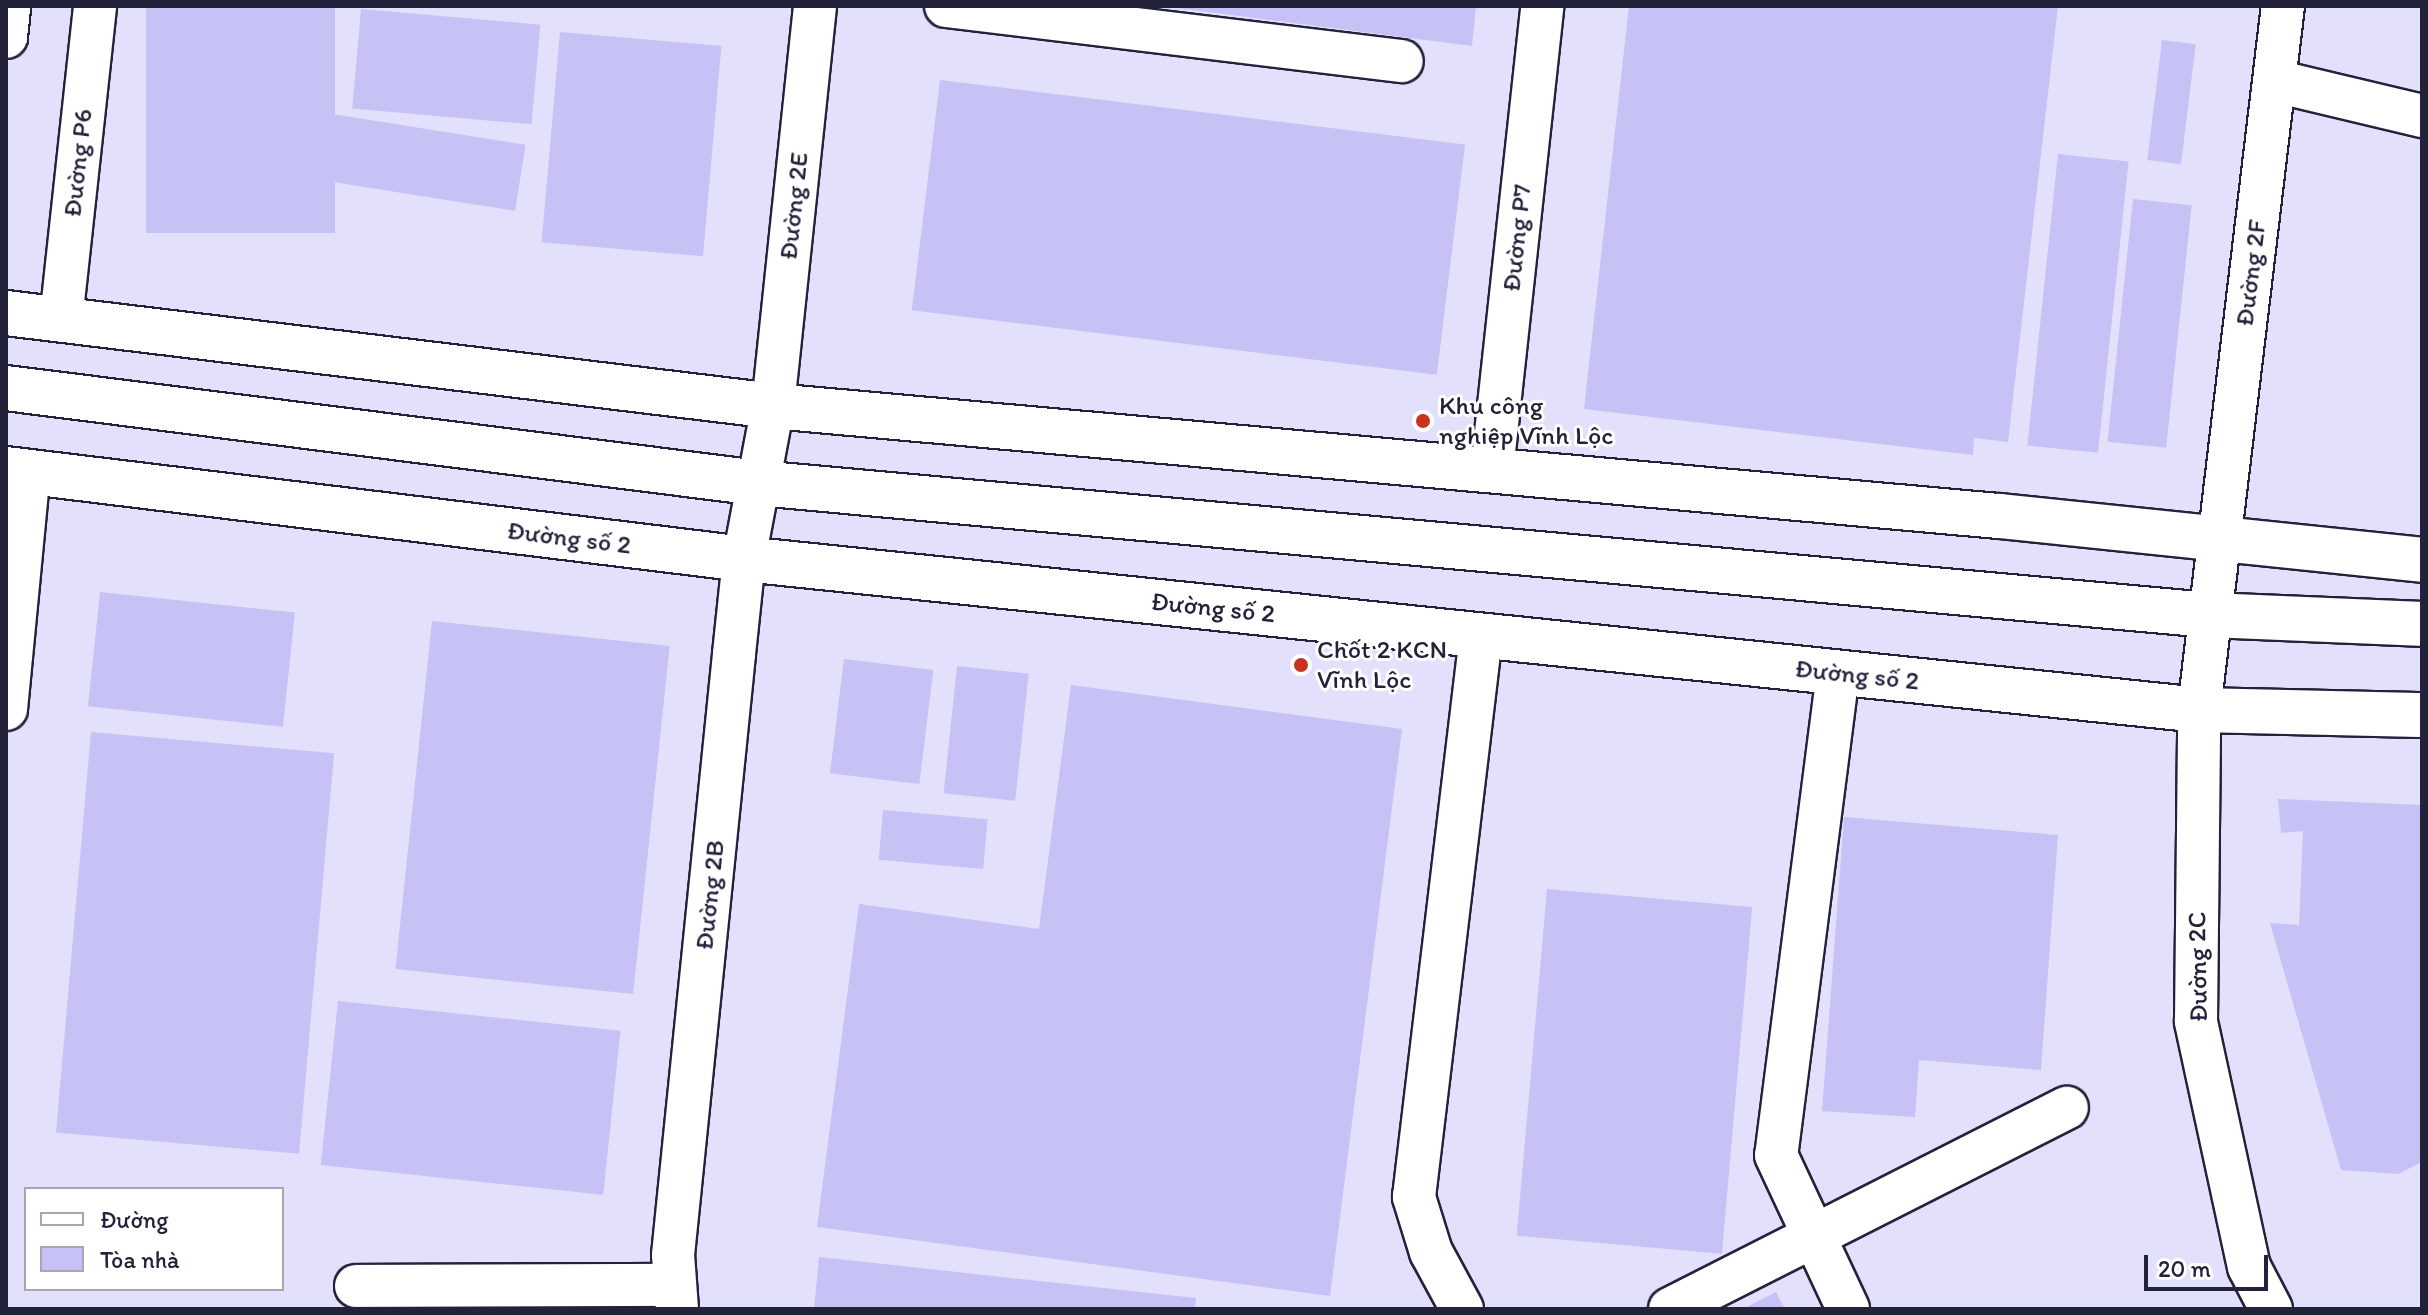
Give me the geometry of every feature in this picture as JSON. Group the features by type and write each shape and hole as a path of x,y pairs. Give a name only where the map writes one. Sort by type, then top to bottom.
{"main road":[{"path":"6,313 773,406 1492,470 2422,560"},
{"path":"6,388 758,483 2208,615 2422,624"},
{"name":"Đường số 2","path":"18,470 744,559 2199,710 2422,715"}],"street":[{"path":"6,37 9,6"},
{"name":"Đường P6","path":"61,320 95,6"},
{"name":"Đường 2E","path":"758,483 773,406 815,6"},
{"path":"946,6 1402,61"},
{"name":"Đường P7","path":"1492,470 1542,6"},
{"name":"Đường 2F","path":"2208,615 2283,6"},
{"path":"2275,81 2422,116"},
{"path":"6,709 18,470"},
{"name":"Đường 2B","path":"676,1297 673,1255 744,559 758,483"},
{"name":"Đường 2C","path":"2208,615 2199,710 2196,1021 2249,1267 2271,1309"},
{"path":"1462,1309 1431,1252 1414,1197 1481,636"},
{"path":"1838,673 1776,1155 1810,1237 1848,1309"},
{"path":"1670,1309 2067,1108"},
{"path":"356,1286 676,1297"}],"shaded area":[{"name":"Khu công nghiệp Vĩnh Lộc","path":"6,6 2422,6 2422,1309 6,1309"}],"building":[{"path":"146,6 335,6 335,233 146,233"},
{"path":"1162,6 1476,6 1472,46"},
{"path":"1629,6 2058,6 2008,442 1974,438 1973,455 1584,409"},
{"path":"361,9 540,25 532,124 352,109"},
{"path":"560,32 721,46 703,256 542,242"},
{"path":"2162,40 2196,44 2181,164 2147,160"},
{"path":"940,80 1465,144 1437,375 912,310"},
{"path":"332,114 526,145 515,211 322,180"},
{"path":"2058,154 2129,161 2098,453 2027,445"},
{"path":"2133,199 2192,205 2166,448 2107,442"},
{"path":"100,592 295,612 283,727 88,706"},
{"path":"432,621 670,646 633,994 395,969"},
{"path":"844,659 933,670 919,784 830,773"},
{"path":"957,666 1029,674 1015,801 944,793"},
{"path":"1071,685 1402,729 1330,1296 817,1227 859,904 1039,929"},
{"path":"91,732 334,753 299,1154 56,1132"},
{"path":"2278,799 2422,805 2422,1162 2398,1174 2341,1170 2270,923 2299,925 2303,831 2281,833"},
{"path":"883,810 988,819 983,869 879,860"},
{"path":"1844,817 2058,835 2041,1070 1919,1060 1915,1117 1822,1111"},
{"path":"1547,889 1752,907 1722,1254 1517,1236"},
{"path":"338,1001 620,1031 603,1195 321,1165"},
{"path":"819,1257 1196,1298 1195,1309 814,1309"},
{"path":"1776,1292 1785,1309 1743,1309"}],"place":[{"name":"Khu công nghiệp Vĩnh Lộc","path":"1423,421"},
{"name":"Chốt 2 KCN Vĩnh Lộc","path":"1301,665"}]}
